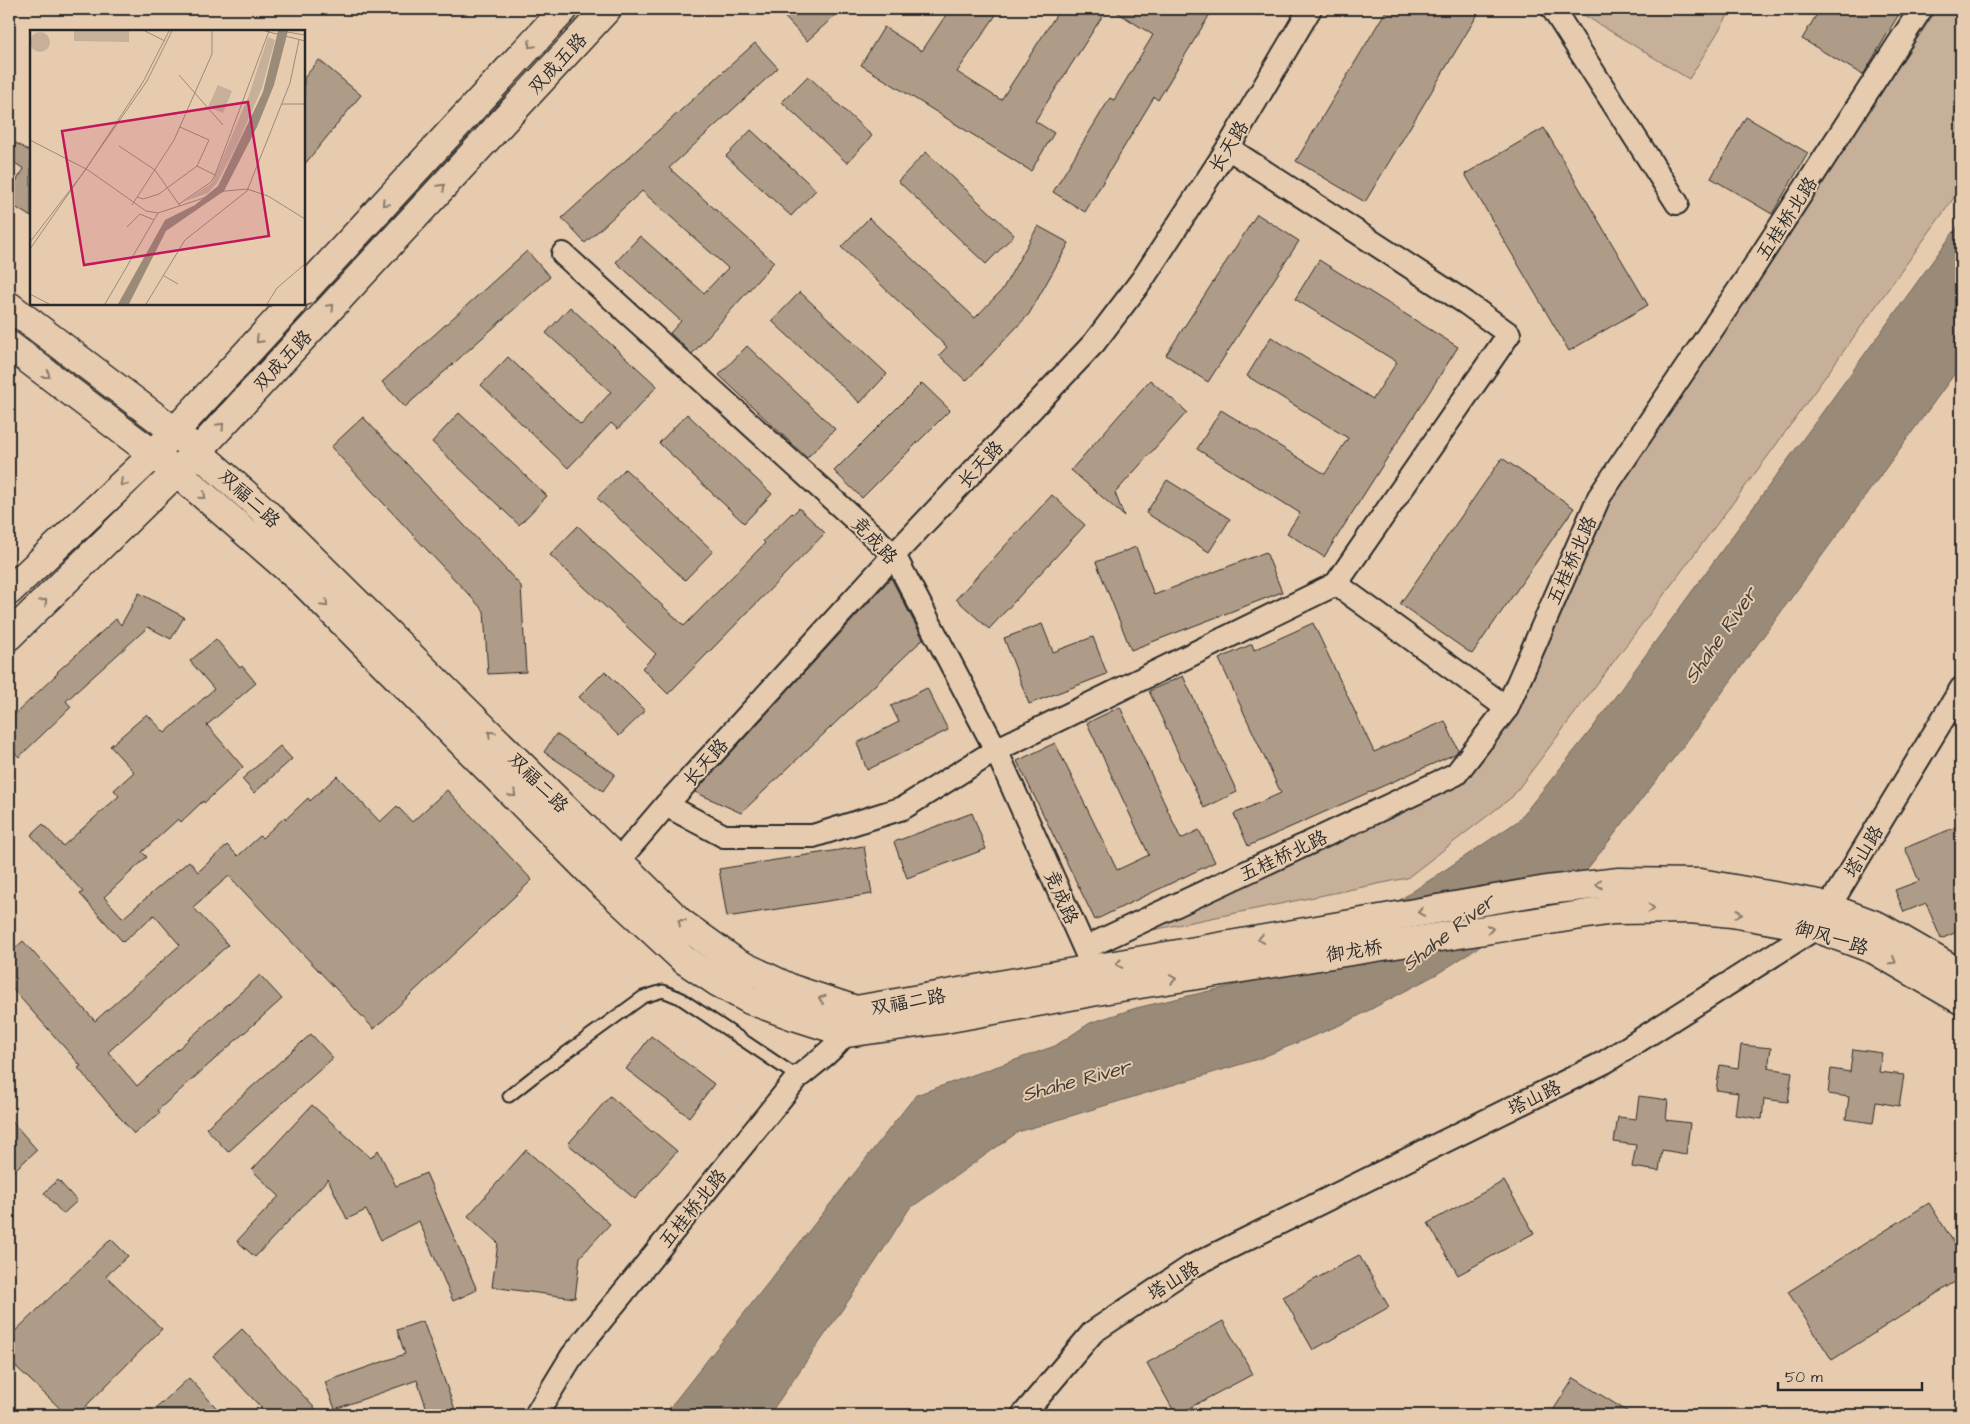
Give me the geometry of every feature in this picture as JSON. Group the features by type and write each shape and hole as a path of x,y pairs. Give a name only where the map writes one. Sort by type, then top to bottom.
{"main road":[{"name":"双成五路","path":"305,290 564,9"},
{"name":"双成五路","path":"9,636 198,450 607,9"},
{"name":"双成五路","path":"9,592 152,456 291,305"},
{"name":"双福二路","path":"9,306 198,450 274,520 680,922 737,963 792,989 852,1021"},
{"name":"双福二路","path":"9,345 152,456 177,472 305,584 600,882 682,959 750,1000 852,1021 939,1020 1095,968 1167,954"},
{"name":"御龙桥","path":"1167,954 1547,890 1620,882 1700,883"},
{"name":"御风一路","path":"1700,883 1792,899 1961,1000"},
{"name":"御风一路","path":"1690,908 1732,913 1822,918 1878,926 1961,974"},
{"name":"御龙桥","path":"1095,968 1613,910 1690,908"}],"street":[{"name":"长天路","path":"600,882 666,805 894,555 1094,343 1142,280 1228,148 1310,9"},
{"path":"1553,9 1677,203"},
{"name":"五桂桥北路","path":"1095,968 1456,774 1507,708 1599,497 1746,280 1921,9"},
{"path":"666,805 724,836 813,836 902,808 996,750 1336,584 1509,334 1466,303 1228,148"},
{"name":"竞成路","path":"563,254 894,555 996,750 1095,968"},
{"path":"1336,584 1507,708"},
{"name":"塔山路","path":"1023,1415 1093,1332 1192,1266 1606,1062 1822,918 1961,689"},
{"name":"五桂桥北路","path":"536,1415 572,1356 798,1077 820,1060 852,1021"}],"lane":[{"path":"509,1096 643,997 663,991 688,1003 798,1077"}],"shaded area":[{"path":"1574,9 1732,9 1689,79"},
{"path":"1937,9 1961,9 1961,188 1768,456 1512,797 1407,878 1138,933 1465,782 1517,715 1610,502"}],"water":[{"name":"Shahe River","path":"1961,222 1961,365 1684,745 1574,886 1437,974 1347,1022 1258,1059 1018,1132 909,1209 876,1261 769,1415 664,1415 916,1095 1055,1046 1090,1023 1136,1008 1257,980 1388,908 1518,821 1591,730"}],"building":[{"path":"777,9 842,9 807,41"},
{"path":"950,9 1000,9 957,72 1001,100 1060,9 1107,9 1035,121 1054,133 1031,171 861,65 884,27 922,51"},
{"path":"1112,9 1213,9 1158,100 1154,97 1085,212 1053,192 1110,98 1114,100 1153,35"},
{"path":"1387,9 1481,9 1365,202 1296,161"},
{"path":"1820,9 1889,9 1899,14 1863,75 1802,39"},
{"path":"755,43 778,68 669,168 774,262 692,354 670,333 681,321 616,262 640,236 704,293 728,268 642,191 585,243 562,218"},
{"path":"319,60 361,95 305,164 305,77"},
{"path":"808,76 872,136 847,163 782,102"},
{"path":"1746,117 1808,153 1772,214 1711,178"},
{"path":"1544,128 1648,305 1569,351 1465,174"},
{"path":"751,130 816,190 791,216 726,156"},
{"path":"16,143 30,151 30,216 9,203 9,192 24,169 9,159 9,153"},
{"path":"926,152 1014,235 986,264 898,181"},
{"path":"1257,214 1299,241 1208,382 1166,355"},
{"path":"869,218 975,318 1002,290 1038,226 1069,243 1029,314 966,381 939,355 947,347 841,247"},
{"path":"527,251 550,277 405,407 382,382"},
{"path":"1319,260 1458,347 1324,557 1287,533 1300,513 1197,449 1221,410 1325,474 1348,438 1247,376 1271,337 1373,399 1397,362 1295,299"},
{"path":"800,292 887,374 860,403 772,321"},
{"path":"570,307 657,386 618,429 611,423 568,468 481,385 508,357 581,425 611,392 546,333"},
{"path":"747,346 835,429 807,458 719,375"},
{"path":"1150,380 1187,412 1115,493 1124,516 1071,470"},
{"path":"922,383 950,410 862,498 834,471"},
{"path":"459,413 547,496 519,525 432,442"},
{"path":"687,414 772,494 744,523 659,443"},
{"path":"363,417 521,586 526,672 488,674 484,611 331,447"},
{"path":"1502,458 1574,508 1472,654 1400,604"},
{"path":"625,469 713,551 685,580 597,498"},
{"path":"1167,480 1230,519 1209,552 1146,513"},
{"path":"1052,495 1085,525 989,629 956,599"},
{"path":"799,508 825,533 668,694 642,668 656,654 550,555 578,526 684,626 765,543 763,541"},
{"path":"1136,547 1154,595 1266,552 1282,592 1131,650 1096,562"},
{"path":"891,578 923,639 741,813 695,792"},
{"path":"139,593 184,617 171,639 148,627 66,701 71,707 19,757 9,747 9,720 57,672 116,619 121,625"},
{"path":"1313,623 1374,752 1445,721 1458,750 1455,754 1248,846 1234,814 1281,793 1219,659 1252,644 1254,650"},
{"path":"1042,624 1053,652 1093,637 1107,674 1029,704 1004,638"},
{"path":"216,639 240,668 242,666 256,683 207,725 243,767 204,803 203,801 181,822 178,819 142,852 147,857 104,897 123,918 189,861 198,872 227,845 238,856 260,836 262,838 285,817 286,819 308,798 310,801 337,776 380,822 397,806 412,822 447,790 532,880 374,1029 229,876 193,907 228,945 108,1052 137,1086 260,975 282,999 158,1110 160,1113 134,1134 78,1068 81,1066 9,985 9,954 23,941 95,1021 180,945 154,915 123,942 80,894 83,892 31,835 43,824 63,846 119,796 114,790 134,772 110,746 147,714 165,733 214,689 190,661"},
{"path":"605,671 645,711 619,736 579,697"},
{"path":"1183,676 1237,792 1204,808 1149,691"},
{"path":"927,688 948,730 867,770 857,743 899,722 891,706"},
{"path":"1120,707 1181,839 1199,830 1215,862 1095,920 1017,761 1055,743 1117,870 1149,855 1087,723"},
{"path":"556,734 615,774 603,791 544,752"},
{"path":"280,746 292,759 254,793 242,779"},
{"path":"972,813 986,849 907,878 894,842"},
{"path":"1961,825 1961,930 1941,939 1926,903 1904,912 1895,890 1919,881 1905,848"},
{"path":"864,846 872,894 727,917 719,869"},
{"path":"311,1034 333,1058 228,1152 206,1128"},
{"path":"651,1036 714,1084 689,1117 626,1069"},
{"path":"1741,1045 1771,1048 1768,1068 1792,1072 1788,1102 1764,1099 1762,1119 1735,1115 1738,1093 1716,1090 1720,1065 1738,1068"},
{"path":"1853,1049 1882,1053 1879,1072 1904,1075 1899,1106 1876,1102 1873,1123 1846,1119 1849,1097 1828,1094 1831,1069 1850,1072"},
{"path":"610,1096 677,1151 635,1199 568,1144"},
{"path":"1639,1096 1668,1100 1666,1120 1690,1123 1686,1154 1662,1150 1659,1171 1632,1167 1636,1145 1614,1142 1618,1117 1636,1119"},
{"path":"312,1105 371,1158 378,1150 396,1186 426,1173 477,1290 453,1301 419,1221 381,1240 366,1210 347,1219 328,1179 255,1257 237,1241 279,1196 252,1170"},
{"path":"9,1118 37,1150 9,1175"},
{"path":"526,1150 610,1224 580,1257 575,1298 492,1287 498,1243 468,1216"},
{"path":"58,1180 77,1201 63,1214 44,1193"},
{"path":"1504,1181 1534,1233 1458,1275 1428,1223"},
{"path":"1929,1203 1961,1254 1961,1278 1832,1360 1788,1292"},
{"path":"111,1239 128,1256 106,1276 162,1329 77,1415 67,1415 9,1360 9,1337"},
{"path":"1359,1255 1389,1307 1313,1350 1283,1297"},
{"path":"423,1321 457,1415 429,1415 417,1380 335,1409 325,1382 405,1354 397,1330"},
{"path":"1223,1321 1253,1374 1176,1415 1147,1363"},
{"path":"242,1329 321,1415 268,1415 213,1356"},
{"path":"189,1378 223,1415 149,1415"},
{"path":"1574,1378 1633,1415 1550,1415"}]}
